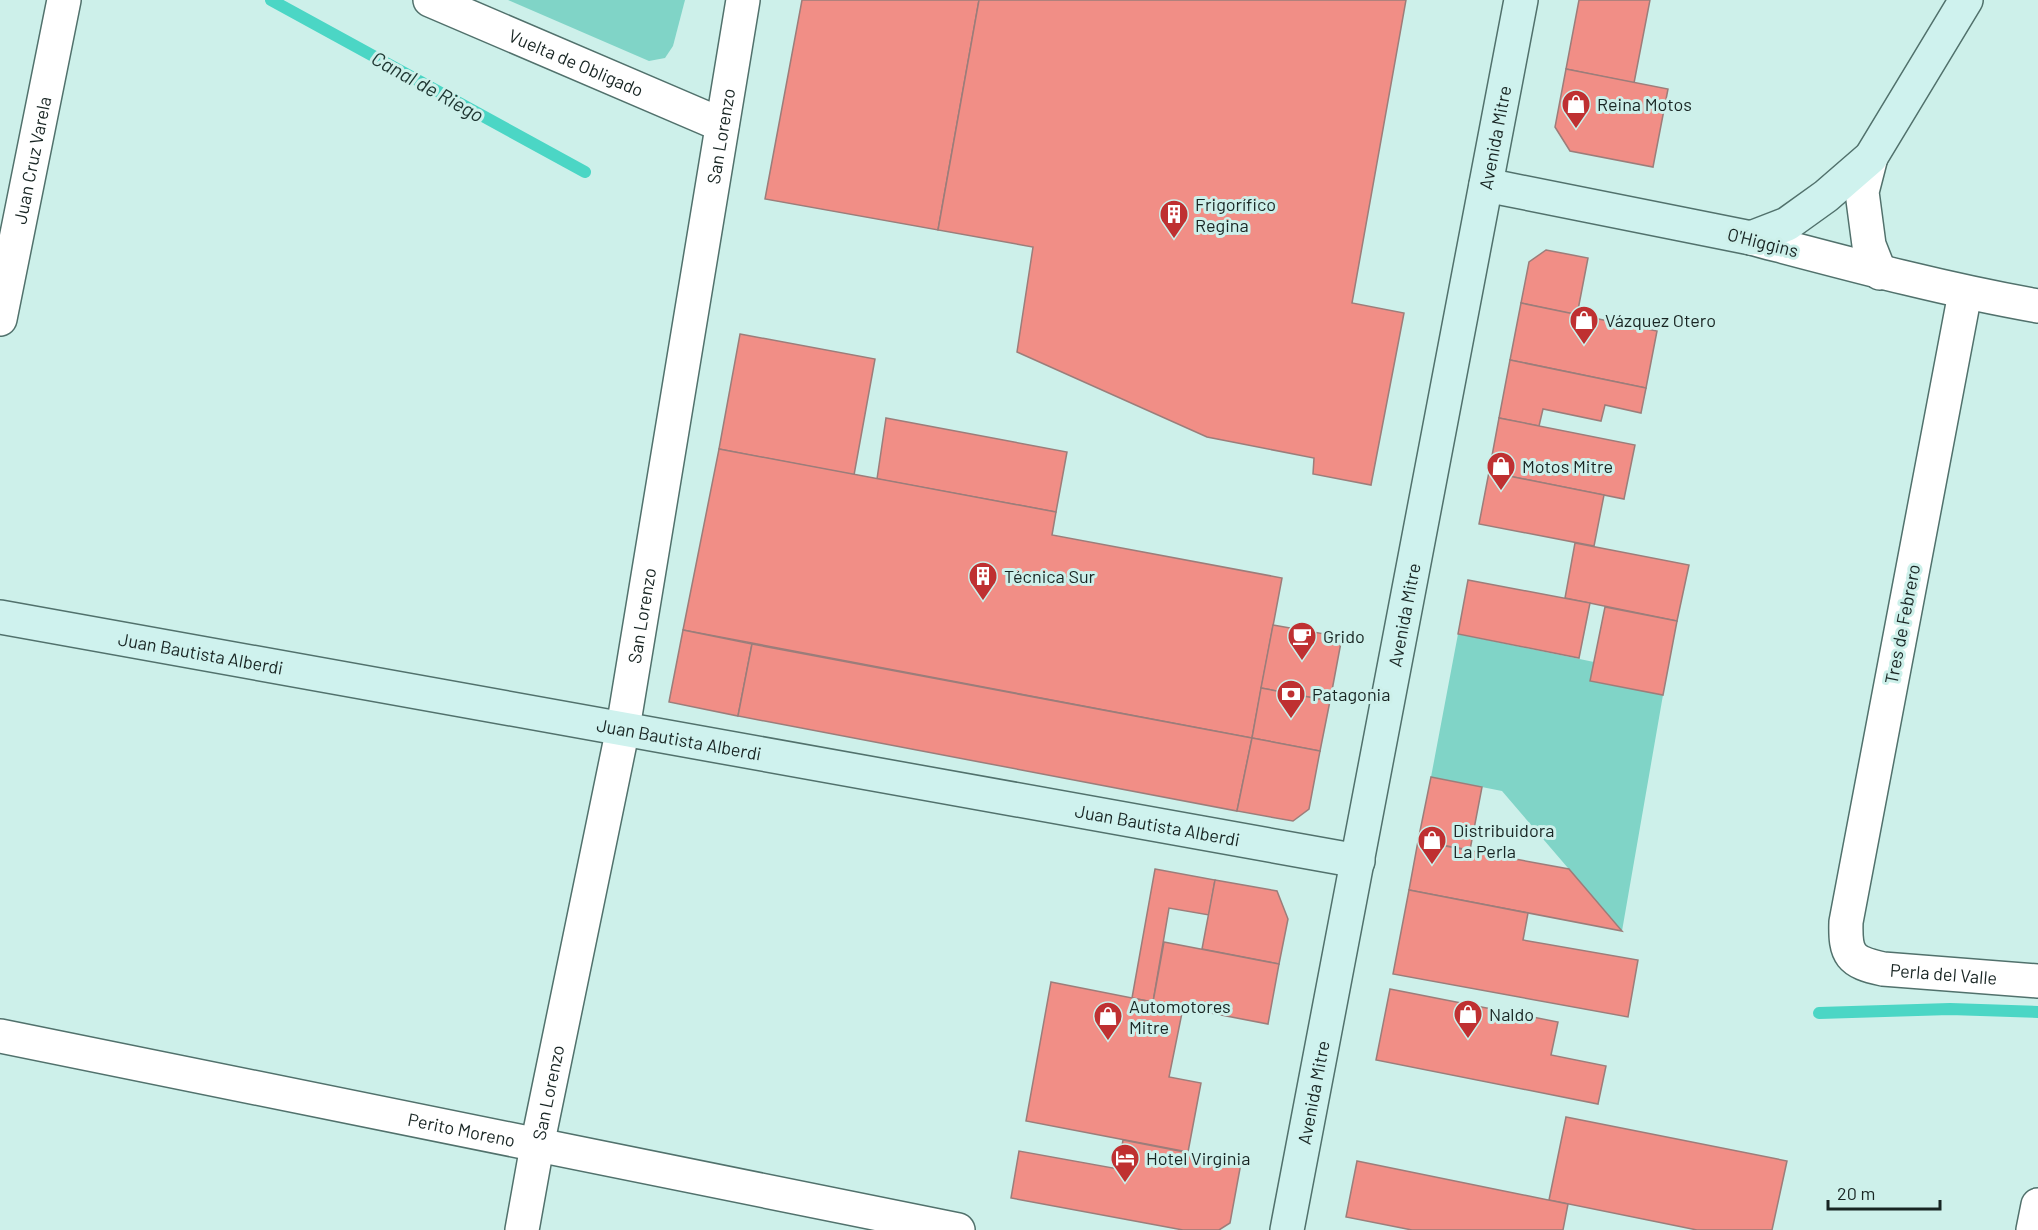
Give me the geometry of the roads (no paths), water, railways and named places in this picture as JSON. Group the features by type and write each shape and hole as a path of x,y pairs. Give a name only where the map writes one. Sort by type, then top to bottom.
{"street":[{"name":"Juan Cruz Varela","path":"0,319 63,0"},
{"name":"Vuelta de Obligado","path":"430,0 722,125"},
{"name":"San Lorenzo","path":"522,1230 537,1146 623,728 743,0"},
{"name":"Avenida Mitre","path":"1287,1230 1521,0"},
{"path":"1880,273 1869,245 1862,192 1871,157 1966,0"},
{"path":"1751,238 1786,224 1826,196 1871,157"},
{"name":"O'Higgins","path":"1486,185 1751,238 1880,273 1965,293 2038,306"},
{"name":"Tres de Febrero","path":"1851,955 1846,940 1846,922 1965,293"},
{"name":"Juan Bautista Alberdi","path":"0,617 1358,861"},
{"name":"Perla del Valle","path":"1851,955 1863,965 1883,969 2038,981"},
{"name":"Perito Moreno","path":"0,1036 958,1230"},
{"path":"2033,1230 2038,1205"}],"waterway":[{"name":"Canal de Riego","path":"271,0 585,172"},
{"path":"1819,1013 1950,1009 2038,1012"}],"place":[{"name":"Reina Motos","path":"1576,130"},
{"name":"Frigorífico Regina","path":"1174,240"},
{"name":"Vázquez Otero","path":"1584,346"},
{"name":"Motos Mitre","path":"1501,492"},
{"name":"Técnica Sur","path":"983,602"},
{"name":"Grido","path":"1302,662"},
{"name":"Patagonia","path":"1291,720"},
{"name":"Distribuidora La Perla","path":"1432,866"},
{"name":"Naldo","path":"1468,1040"},
{"name":"Automotores Mitre","path":"1108,1042"},
{"name":"Hotel Virginia","path":"1125,1184"}]}
